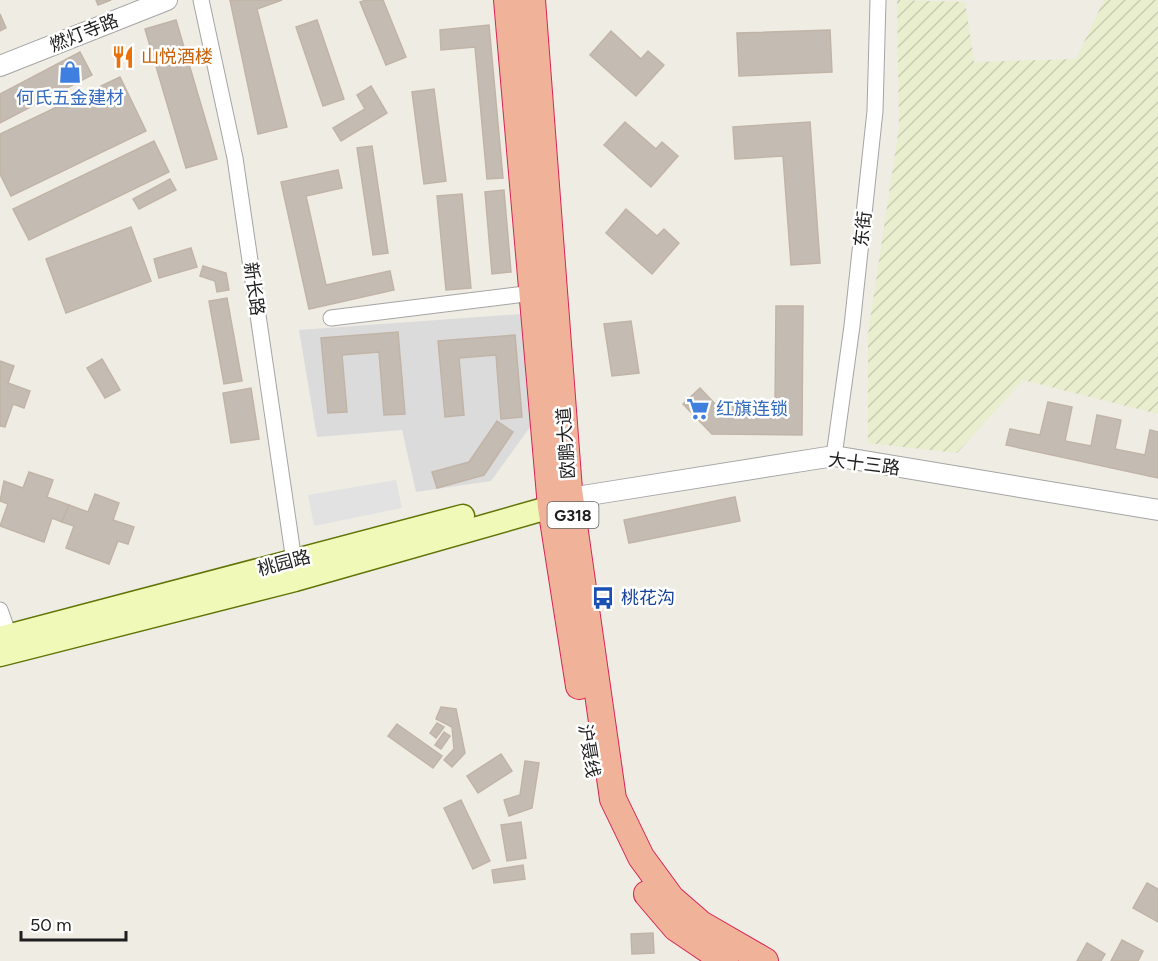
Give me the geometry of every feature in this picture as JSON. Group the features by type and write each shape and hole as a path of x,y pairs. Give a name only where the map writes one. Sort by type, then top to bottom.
{"highway":[{"name":"欧鹏大道","path":"507,0 533,293 562,499 613,799 641,857 671,898 701,924 765,961"},
{"name":"欧鹏大道","path":"532,0 562,499"},
{"name":"沪聂线","path":"562,499 590,764 605,816 635,876 656,906 676,928 725,961"}],"main road":[{"name":"桃园路","path":"6,645 562,499"}],"street":[{"name":"燃灯寺路","path":"0,66 167,0"},
{"name":"新长路","path":"201,0 235,158 295,570"},
{"name":"东街","path":"834,456 852,326 875,111 878,0"},
{"path":"331,318 533,293"},
{"name":"大十三路","path":"562,499 834,456 1158,510"},
{"path":"0,610 6,645"}],"shaded area":[{"path":"522,314 533,423 491,481 416,492 402,430 317,437 299,330"},
{"path":"396,480 402,508 314,526 308,495"}],"green space":[{"path":"897,0 965,2 974,62 1076,59 1104,0 1158,0 1158,414 1023,380 957,453 868,443 868,334 899,127"}],"building":[{"path":"96,0 111,0 98,5"},
{"path":"230,0 282,0 257,9 287,127 258,134"},
{"path":"383,0 406,57 386,65 360,2"},
{"path":"0,14 6,28 0,31"},
{"path":"176,20 217,159 186,168 145,29"},
{"path":"317,20 344,99 323,106 296,27"},
{"path":"489,25 503,178 487,179 475,47 441,50 440,30"},
{"path":"830,30 832,72 739,76 737,33"},
{"path":"611,31 641,59 648,51 664,65 636,96 590,55"},
{"path":"80,52 92,75 0,123 0,94"},
{"path":"120,77 146,131 11,196 0,174 0,134"},
{"path":"371,86 387,113 341,141 333,128 365,109 357,95"},
{"path":"434,89 446,181 424,184 412,92"},
{"path":"625,122 656,149 662,142 678,156 651,187 604,145"},
{"path":"810,122 820,263 791,265 783,156 735,159 733,127"},
{"path":"154,141 169,172 29,240 13,209"},
{"path":"372,146 388,253 373,255 357,148"},
{"path":"338,170 342,188 306,196 326,285 390,271 394,290 309,309 281,182"},
{"path":"170,179 176,190 139,209 133,199"},
{"path":"504,190 511,272 492,274 485,192"},
{"path":"462,194 471,288 446,290 437,196"},
{"path":"626,209 657,236 664,229 679,243 652,274 606,233"},
{"path":"131,227 151,281 66,313 46,259"},
{"path":"191,248 197,267 159,278 154,259"},
{"path":"203,266 226,273 229,290 217,292 215,281 200,276"},
{"path":"227,298 242,381 224,384 209,301"},
{"path":"776,306 803,306 802,435 712,434 683,404 700,388 716,405 775,406"},
{"path":"631,321 639,373 612,376 604,324"},
{"path":"398,332 405,414 384,415 379,352 342,355 347,412 328,413 321,338"},
{"path":"515,335 522,417 501,419 496,355 459,358 464,415 445,417 438,341"},
{"path":"102,359 120,390 105,398 87,368"},
{"path":"0,361 14,366 8,383 30,391 24,408 13,404 5,427 0,426"},
{"path":"251,388 259,439 231,443 223,393"},
{"path":"1048,402 1072,407 1065,441 1091,446 1097,415 1121,420 1115,449 1145,455 1150,430 1158,432 1158,478 1006,445 1010,429 1040,435"},
{"path":"497,421 513,432 484,475 437,488 432,472 469,462"},
{"path":"29,472 53,480 47,497 69,505 62,522 52,518 44,542 0,526 8,504 0,501 4,481 23,488"},
{"path":"95,494 119,503 113,520 134,527 128,544 118,541 109,564 66,548 74,526 62,522 69,505 88,512"},
{"path":"735,497 740,521 629,543 624,520"},
{"path":"441,707 456,709 465,753 452,767 444,760 454,749 452,727 436,719"},
{"path":"437,723 444,727 436,738 430,733"},
{"path":"397,724 442,756 433,768 388,736"},
{"path":"444,732 450,736 441,749 435,745"},
{"path":"501,754 512,771 478,793 467,776"},
{"path":"525,761 539,763 532,808 509,816 504,800 520,795"},
{"path":"461,800 490,861 473,869 444,808"},
{"path":"521,822 526,858 507,861 501,825"},
{"path":"523,865 525,879 494,883 492,870"},
{"path":"1147,883 1158,889 1158,922 1133,908"},
{"path":"653,933 654,953 632,954 631,934"},
{"path":"1122,940 1143,951 1138,961 1111,961"},
{"path":"1087,943 1105,954 1101,961 1077,961"}],"place":[{"name":"山悦酒楼","path":"123,57"},
{"name":"何氏五金建材","path":"70,72"},
{"name":"红旗连锁","path":"698,409"},
{"name":"桃花沟","path":"603,598"}]}
